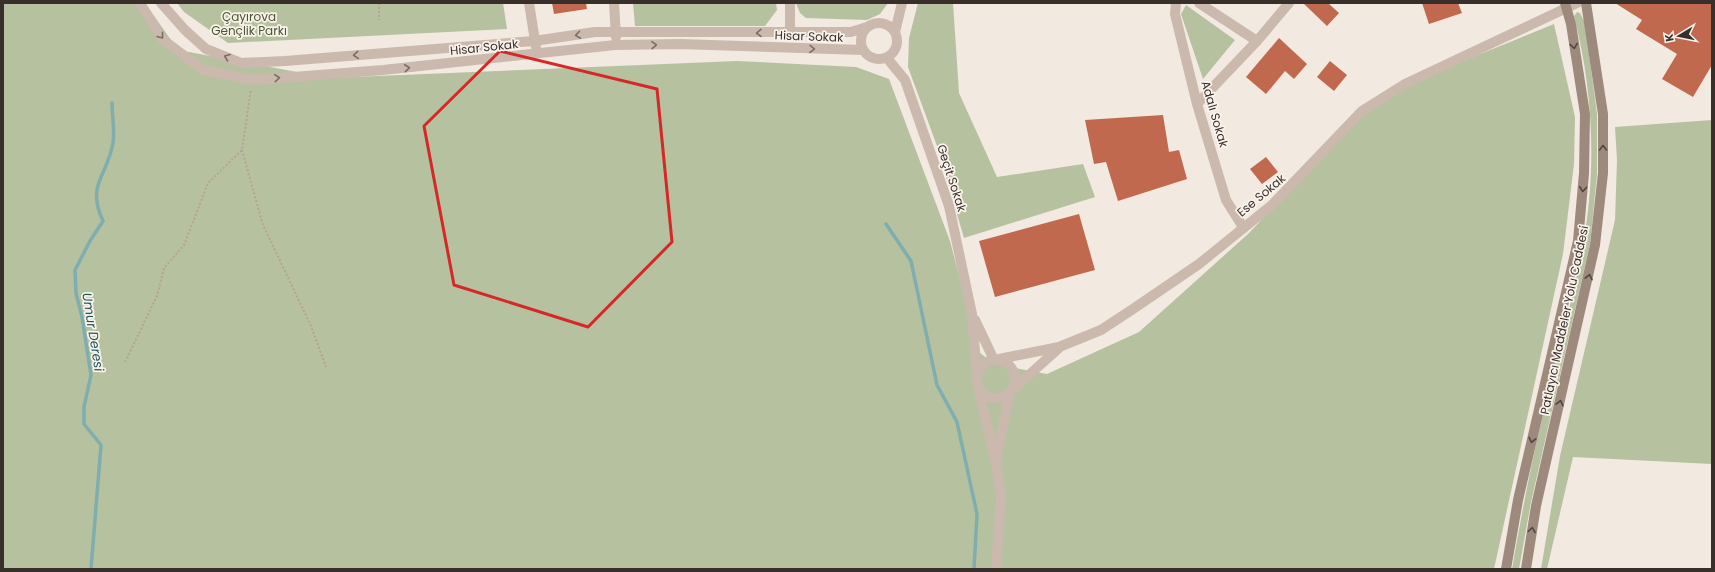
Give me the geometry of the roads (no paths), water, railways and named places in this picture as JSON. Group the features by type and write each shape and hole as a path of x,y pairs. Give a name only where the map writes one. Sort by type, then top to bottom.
{"main road":[{"name":"Patlayıcı Maddeler Yolu Caddesi","path":"1526,569 1536,506 1595,245 1602,180 1603,114 1586,3"},
{"name":"Patlayıcı Maddeler Yolu Caddesi","path":"1506,569 1518,500 1578,241 1584,174 1585,114 1566,5"}],"street":[{"name":"Hisar Sokak","path":"140,3 162,39 203,70 253,80 382,70 616,45 680,44 863,50"},
{"name":"Hisar Sokak","path":"161,3 185,30 206,49 241,63 286,61 534,41 595,32 851,32 867,27"},
{"path":"529,3 534,41 539,54"},
{"path":"614,3 617,31 616,45"},
{"path":"790,3 790,33"},
{"path":"895,32 902,3"},
{"name":"Adalı Sokak","path":"1176,3 1175,14 1198,104 1226,200 1242,227"},
{"path":"1199,3 1256,41"},
{"path":"1198,104 1289,3"},
{"name":"Ese Sokak","path":"994,360 1059,347 1101,330 1199,264 1242,227 1272,205 1362,111 1383,96 1404,84 1566,5 1577,3"},
{"path":"880,23 886,24 895,32 897,38 895,50 887,58 875,59 863,50 862,36 867,27 880,23"},
{"name":"Geçit Sokak","path":"887,58 905,80 949,206 972,314"},
{"path":"972,314 994,360"},
{"path":"972,314 977,381 996,463 1001,496 996,569"},
{"path":"996,463 1010,392 1015,380 1011,368 1000,361 994,360 981,367 977,381 981,392 992,398 1005,396 1010,392 1059,347"}],"waterway":[{"name":"Umur Deresi","path":"91,569 101,445 84,424 84,407 91,375 82,317 76,293 75,270 90,241 103,221 98,208 97,189 107,164 114,138 112,103"},
{"path":"886,224 911,261 937,385 957,422 977,514 974,569"}],"park label":[{"name":"Çayırova Gençlik Parkı","path":"249,23"}]}
